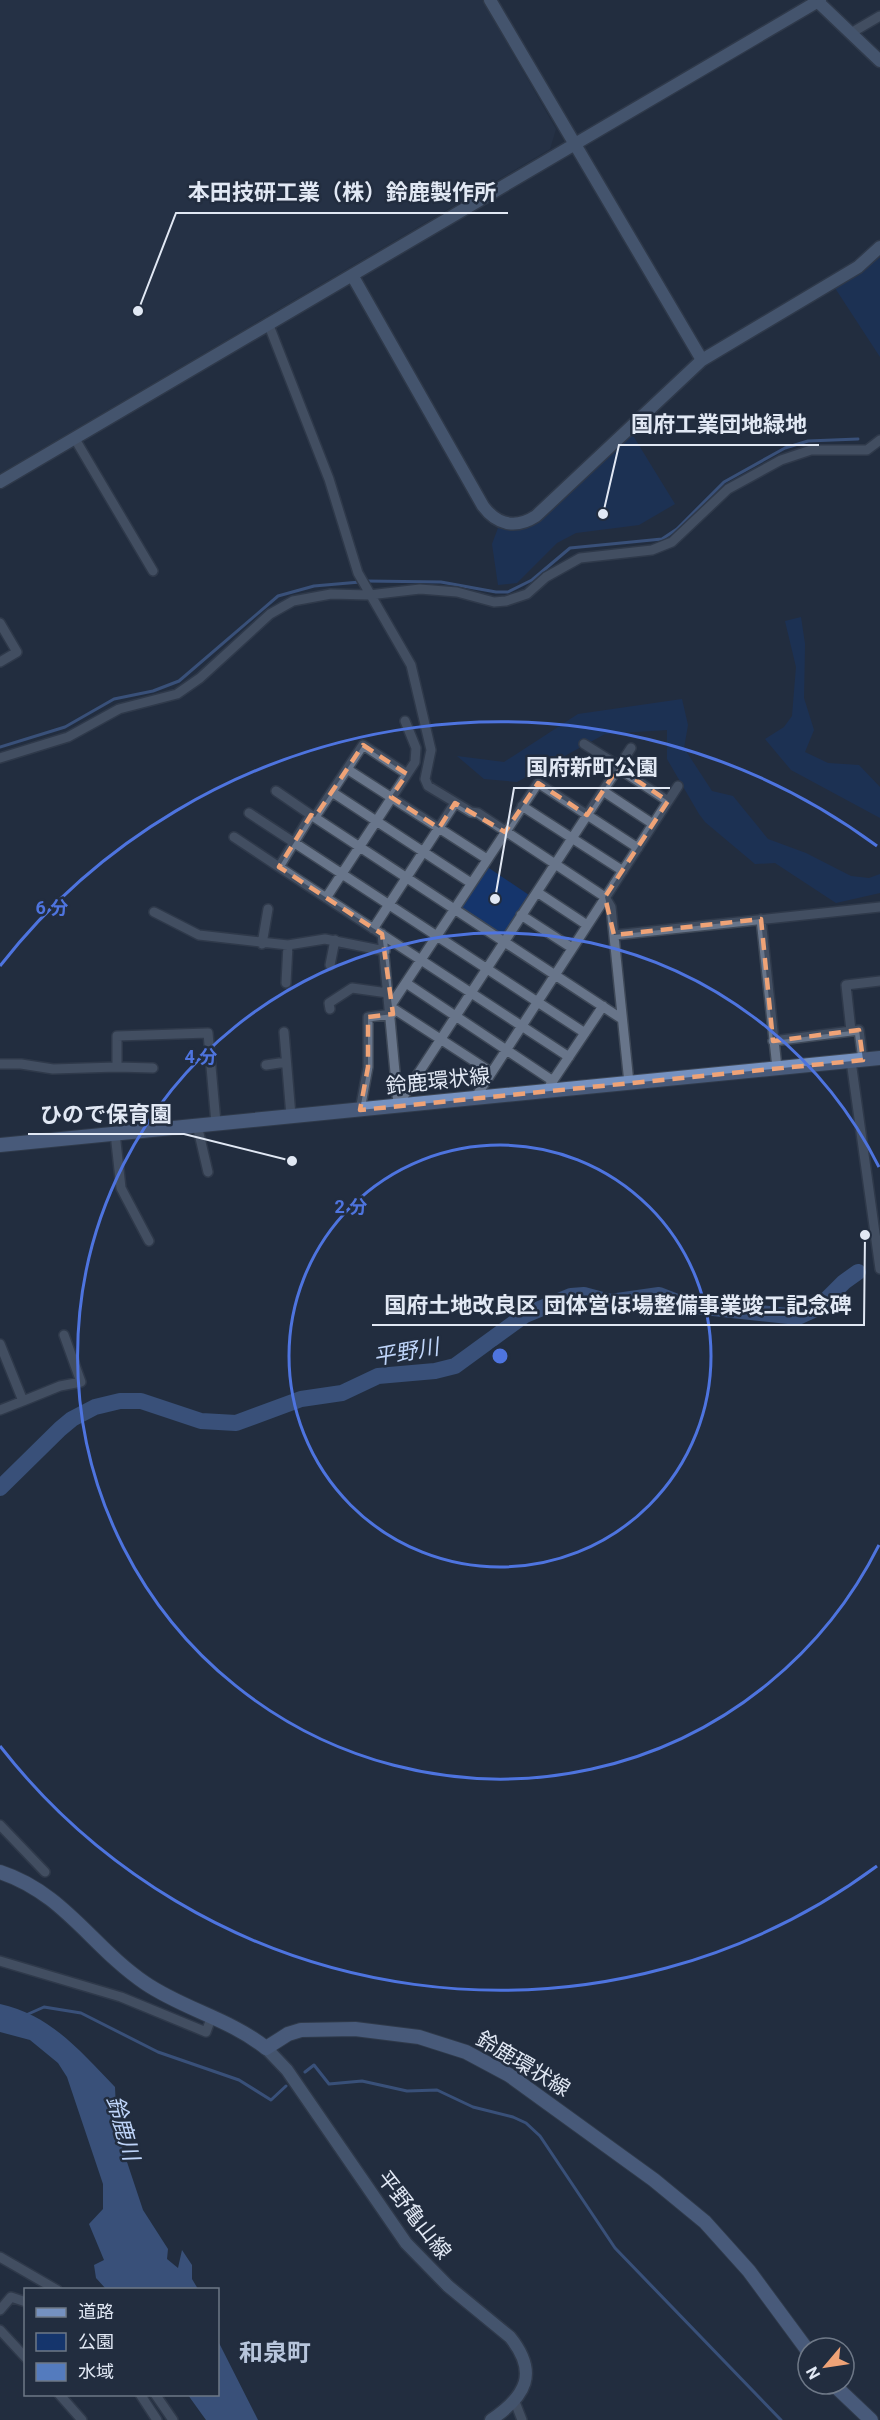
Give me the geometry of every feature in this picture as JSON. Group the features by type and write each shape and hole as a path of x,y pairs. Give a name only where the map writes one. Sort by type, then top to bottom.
{"main road":[{"name":"鈴鹿環状線","path":"0,1145 475,1098 551,1086 628,1083 880,1058"},
{"path":"0,1872 49,1896 146,1984 244,2032 266,2048"},
{"name":"鈴鹿環状線","path":"266,2048 288,2034 301,2030 384,2031 436,2041 494,2066 602,2141 693,2211 749,2271 797,2336"},
{"path":"846,2396 871,2420"}],"street":[{"path":"490,0 702,360"},
{"path":"0,482 818,0 880,61"},
{"path":"851,33 880,16"},
{"path":"352,275 483,506 495,520 519,524 536,516 702,360 858,267 880,246"},
{"path":"268,323 329,479 358,573 411,665 431,750 424,779 432,790 478,813 605,897 611,907 628,1083"},
{"path":"75,439 153,571"},
{"path":"0,758 68,737 118,709 177,694 200,678 270,614 293,601 331,594 420,589 457,592 494,602 519,598 568,563 580,558 652,550 672,542 728,489 781,460 811,450 867,450 880,440"},
{"path":"0,623 17,652 0,662"},
{"path":"326,897 407,774 417,754 405,721"},
{"path":"584,744 668,801"},
{"path":"279,867 294,842 363,746 407,774"},
{"path":"399,1104 631,748"},
{"path":"347,769 487,860"},
{"path":"360,1110 368,1066 368,1017 391,1009 405,983 538,783 638,848"},
{"path":"475,1098 678,786"},
{"path":"276,791 622,1019"},
{"path":"603,791 653,824"},
{"path":"332,792 471,883"},
{"path":"373,929 455,803"},
{"path":"522,806 623,871"},
{"path":"249,813 585,1033"},
{"path":"234,837 569,1057"},
{"path":"537,892 587,925"},
{"path":"614,935 880,907"},
{"path":"262,944 268,909"},
{"path":"154,912 199,935 262,944 288,945 316,939 335,940 385,951"},
{"path":"521,915 572,948"},
{"path":"761,919 777,1068"},
{"path":"382,934 399,1104"},
{"path":"330,965 335,940"},
{"path":"286,983 288,945"},
{"path":"851,1030 846,985 880,981"},
{"path":"405,983 506,1048 551,1086 603,1006"},
{"path":"330,1009 329,1003 352,988 388,993"},
{"path":"391,1009 491,1072"},
{"path":"773,1041 859,1030 857,1061 880,1269"},
{"path":"284,1032 291,1116"},
{"path":"117,1067 117,1036 208,1033 216,1123"},
{"path":"266,1065 286,1062"},
{"path":"0,1064 21,1064 52,1069 153,1068"},
{"path":"197,1125 208,1172"},
{"path":"115,1133 121,1188 149,1241"},
{"path":"0,1410 60,1386 81,1382 64,1335"},
{"path":"0,1344 23,1401"},
{"path":"0,1825 45,1872"},
{"path":"0,1961 121,1997 206,2032 212,2016"},
{"name":"平野亀山線","path":"266,2048 287,2070 405,2243 436,2275 517,2346 526,2366 526,2375 524,2385 513,2404"},
{"path":"0,2258 55,2288"},
{"path":"0,2310 11,2297 24,2301"},
{"path":"0,2330 24,2356"},
{"path":"61,2396 82,2420"},
{"path":"141,2396 157,2420"},
{"path":"155,2396 172,2420"},
{"path":"492,2420 513,2404 522,2420"}],"highlighted area":[{"path":"363,745 407,774 391,797 439,828 455,803 505,832 538,783 587,815 618,768 668,801 605,897 614,935 761,919 773,1041 859,1030 863,1060 360,1110 368,1067 368,1017 393,1014 384,943 382,934 279,867 311,815 315,817"}],"shaded area":[{"path":"0,0 482,0 556,129 550,149 0,473"}],"green space":[{"path":"880,257 880,357 835,288"},
{"path":"632,434 675,504 639,525 576,533 557,543 517,583 498,585 492,544 498,528 519,530 537,523"},
{"path":"801,617 805,644 804,698 814,730 805,752 828,763 859,765 880,787 880,818 791,770 765,739 784,727 792,716 796,667 785,621"},
{"path":"682,699 688,725 684,748 712,791 733,796 768,839 806,853 851,876 869,878 880,874 880,893 836,903 775,863 755,864 705,822 699,814 667,759 667,730 605,734 517,782 484,779 457,756 504,762 578,714"},
{"path":"486,866 529,895 505,933 501,934 461,908"}],"water":[{"path":"0,2004 35,2017 64,2036 115,2087 117,2132 143,2210 168,2249 167,2259 178,2268 182,2250 192,2265 192,2279 197,2288 105,2288 96,2278 94,2265 104,2260 89,2224 103,2209 103,2184 67,2077 58,2063 30,2040 0,2032"},
{"path":"219,2343 258,2420 206,2420 189,2396 219,2396"}],"waterway":[{"path":"366,581 441,582 508,592 532,580 570,548 662,539 677,529 724,482 785,448 808,441 858,439"},
{"path":"0,747 65,727 114,699 153,691 179,681 278,596 314,586 360,582"},
{"name":"平野川","path":"0,1488 60,1429 72,1419 95,1407 120,1401 141,1401 201,1421 236,1423 301,1399 342,1393 378,1376 435,1371 455,1366 525,1315 571,1296 584,1295 610,1302 659,1295 685,1305 798,1317 818,1308 844,1282 858,1272"},
{"path":"26,2015 44,2007 81,2013 158,2052 239,2080 271,2100 286,2086"},
{"path":"305,2072 314,2065 329,2084 362,2081 407,2091 437,2090 473,2107 513,2117 526,2123 540,2136 615,2248 781,2420"}],"place":[{"name":"本田技研工業（株）鈴鹿製作所","path":"138,311"},
{"name":"国府工業団地緑地","path":"603,514"},
{"name":"国府新町公園","path":"495,899"},
{"name":"ひので保育園","path":"292,1161"},
{"name":"国府土地改良区 団体営ほ場整備事業竣工記念碑","path":"865,1235"}],"district":[{"name":"和泉町","path":"275,2353"}],"water label":[{"name":"鈴鹿川","path":"123,2128"}]}
